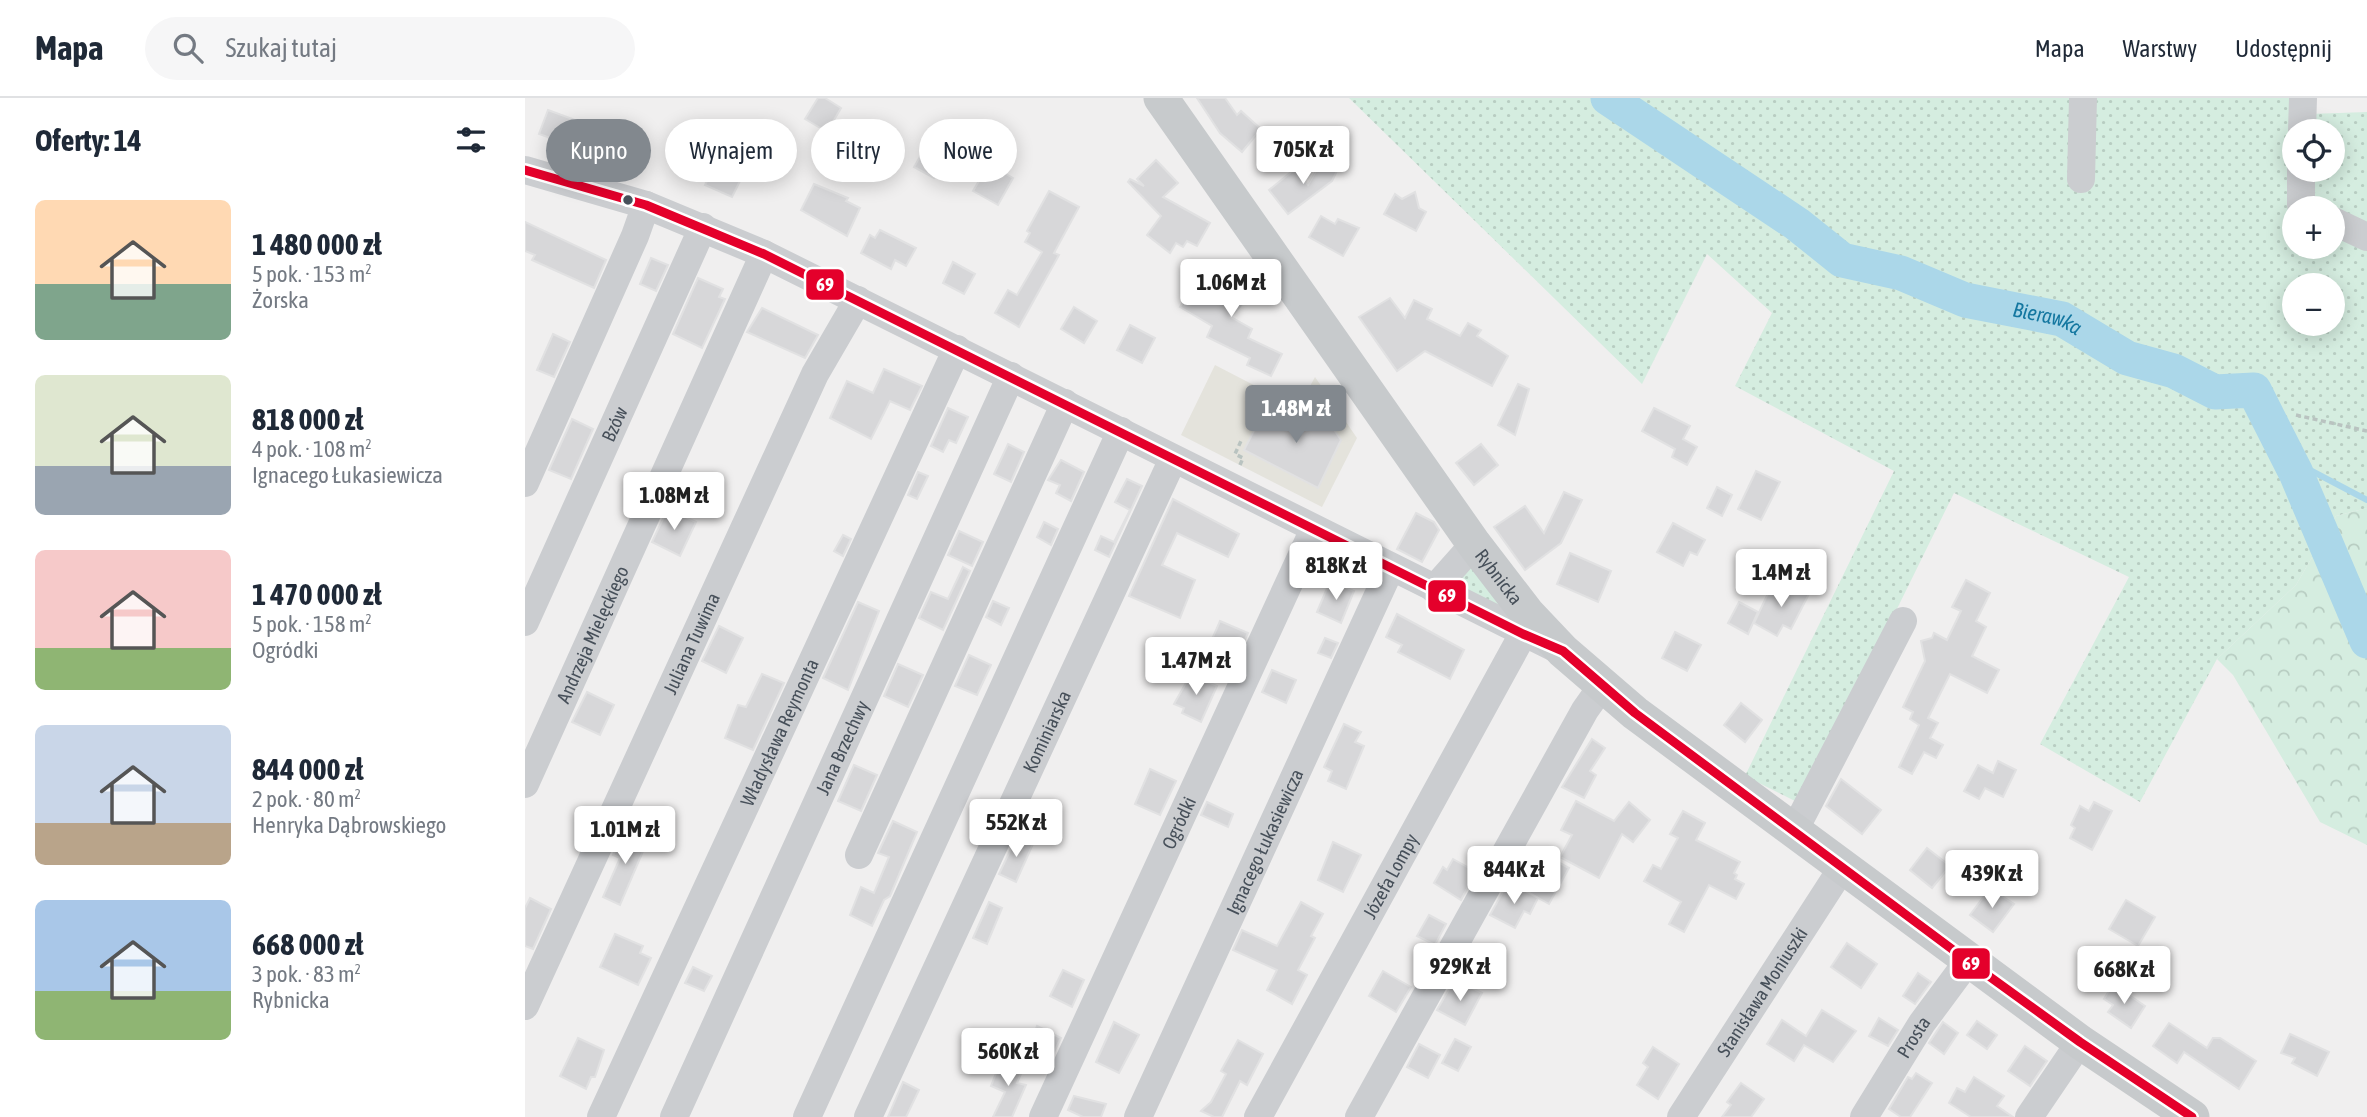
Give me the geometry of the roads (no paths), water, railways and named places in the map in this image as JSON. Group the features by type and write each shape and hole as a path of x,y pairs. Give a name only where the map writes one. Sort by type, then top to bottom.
{"main road":[{"name":"Rybnicka","path":"1161,98 1474,544 1527,613 1563,651 1602,686 2169,1111"}],"street":[{"path":"2081,179 2083,98"},
{"path":"2302,119 2303,98"},
{"path":"525,170 646,205 764,254 1523,634 1563,651"},
{"path":"525,483 635,236 646,205"},
{"path":"2345,226 2367,237"},
{"name":"Bzów","path":"525,622 703,227"},
{"name":"Andrzeja Mielęckiego","path":"525,784 764,254"},
{"name":"Juliana Tuwima","path":"529,998 815,374 858,300"},
{"name":"Władysława Reymonta","path":"601,1117 957,349"},
{"name":"Jana Brzechwy","path":"674,1117 1011,376"},
{"path":"859,855 1065,403"},
{"path":"807,1117 1121,431"},
{"name":"Kominiarska","path":"868,1117 1173,459"},
{"name":"Ogródki","path":"1043,1117 1314,529"},
{"path":"1434,589 1474,544"},
{"name":"Ignacego Łukasiewicza","path":"1138,1117 1391,567"},
{"path":"1794,831 1903,621"},
{"name":"Józefa Lompy","path":"1258,1117 1523,634"},
{"path":"1359,1117 1585,710 1602,686"},
{"name":"Stanisława Moniuszki","path":"1681,1117 1842,868"},
{"name":"Prosta","path":"1864,1117 1922,1023 1968,961"},
{"path":"2029,1117 2080,1042"}],"waterway":[{"name":"Bierawka","path":"1608,98 1797,224 1842,260 1901,273 1965,300 2062,319 2127,358 2174,371 2215,392 2254,390 2296,473 2367,641"},
{"path":"2289,459 2367,500"}]}
